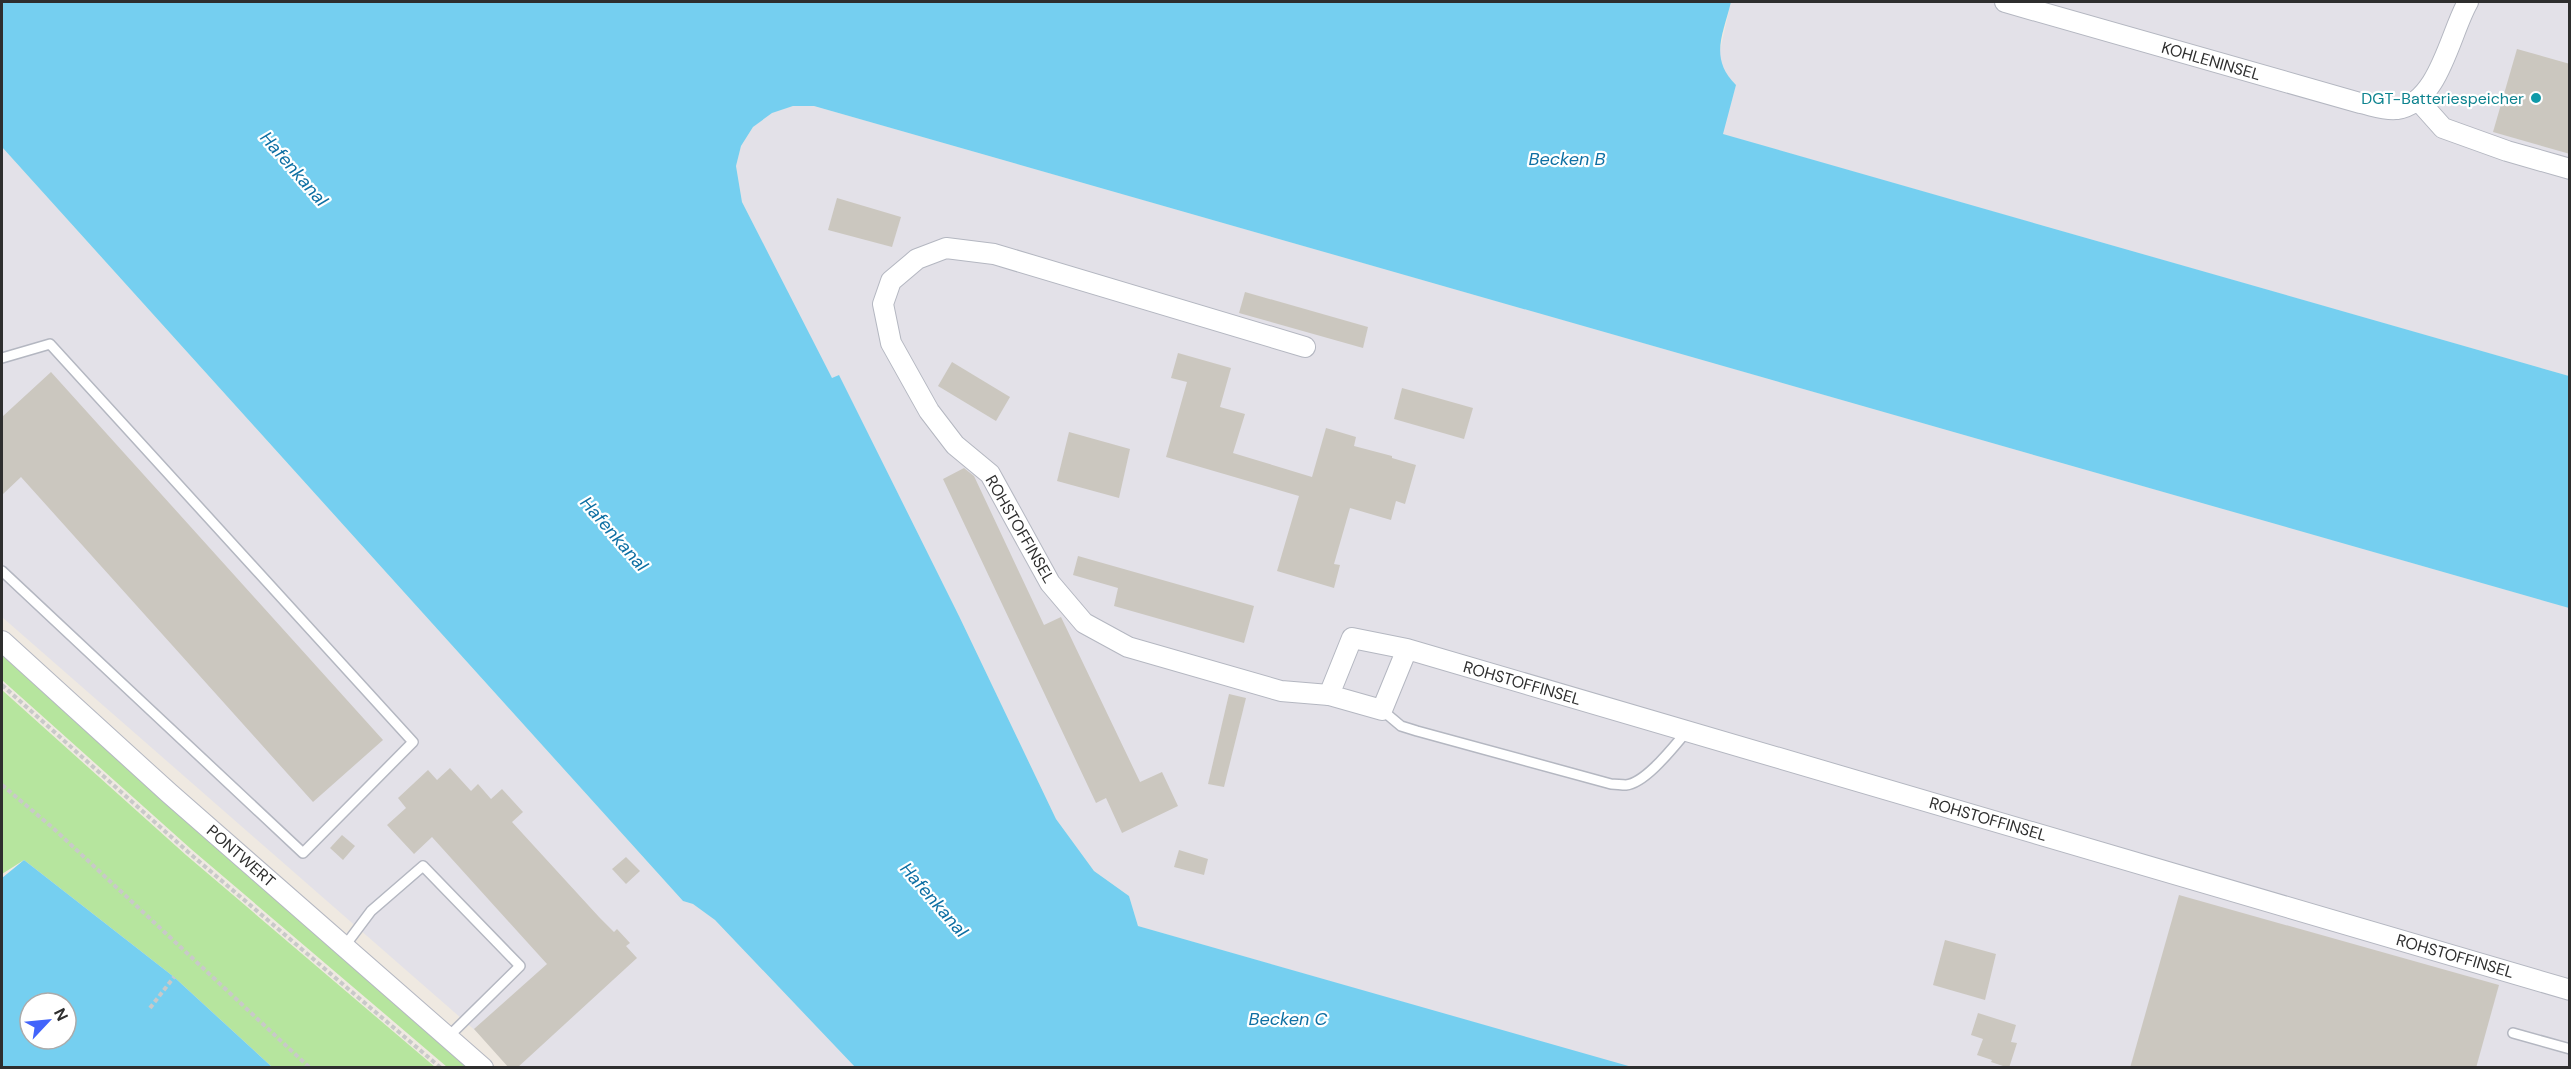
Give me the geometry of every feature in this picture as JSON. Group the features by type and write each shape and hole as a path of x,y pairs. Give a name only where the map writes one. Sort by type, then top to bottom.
{"street":[{"name":"KOHLENINSEL","path":"2005,2 2360,103 2397,109 2418,100"},
{"path":"2468,2 2459,17 2435,80 2418,100 2444,128 2507,151 2570,169"},
{"name":"ROHSTOFFINSEL","path":"1305,347 994,255 946,248 917,259 891,281 883,304 891,343 929,411 955,446 990,474 1050,583 1084,623 1128,648 1281,691 1329,695 1382,710"},
{"name":"ROHSTOFFINSEL","path":"1329,695 1352,638 1407,649 2570,990"},
{"name":"PONTWERT","path":"2,641 483,1068"},
{"path":"1382,710 1407,649"}],"lane":[{"path":"2,358 50,344 413,742 303,853 2,571"},
{"path":"1382,710 1401,726 1611,784 1627,785 1641,778 1687,731"},
{"path":"344,947 371,911 423,866 520,966 448,1037"},
{"path":"2513,1033 2570,1049"}],"path":[{"path":"2,685 189,852 441,1068"},
{"path":"2,784 53,828 310,1068"},
{"path":"150,1008 174,977"}],"shaded area":[{"path":"1731,2 2569,2 2569,376 1722,134 1736,85 1724,73 1719,55"},
{"path":"793,106 814,106 2569,608 2569,1067 1628,1067 1138,926 1129,896 1094,871 1056,819 959,616 839,376 832,379 742,202 736,166 741,146 753,127 772,112"},
{"path":"2,147 683,901 693,904 715,920 855,1067 517,1067 2,617"}],"green space":[{"path":"2,655 142,782 470,1067 447,1067 191,849 2,680"},
{"path":"2,690 186,855 435,1067 272,1067 174,977 24,860 2,874"}],"water":[{"path":"2,2 1731,2 1722,36 1720,56 1728,75 1736,85 1723,134 2569,376 2569,608 814,106 793,106 772,113 753,127 741,146 736,166 742,202 832,378 839,375 959,616 1056,819 1094,871 1129,896 1138,926 1632,1067 855,1067 715,920 693,904 683,901 2,147"},
{"path":"24,860 174,977 272,1067 2,1067 2,878"}],"building":[{"name":"DGT-Batteriespeicher","path":"2517,49 2570,64 2570,154 2493,132"},
{"path":"837,198 901,217 892,247 828,230"},
{"path":"1245,292 1368,327 1363,348 1239,313"},
{"path":"1178,353 1231,368 1220,407 1245,414 1233,453 1312,477 1326,428 1356,437 1354,446 1416,465 1405,504 1396,501 1391,520 1350,508 1334,564 1340,565 1334,588 1277,571 1299,496 1166,457 1187,382 1171,378"},
{"path":"952,362 1010,397 996,421 938,386"},
{"path":"51,372 383,740 313,802 21,477 2,495 2,417"},
{"path":"1402,388 1473,408 1464,439 1394,419"},
{"path":"1069,432 1130,449 1119,498 1057,481"},
{"path":"964,468 974,476 1044,625 1061,617 1140,782 1162,772 1178,806 1122,833 1106,798 1096,803 943,479"},
{"path":"1078,556 1254,606 1244,643 1114,606 1118,588 1073,575"},
{"path":"1229,694 1246,698 1224,787 1208,784"},
{"path":"450,768 471,791 478,784 491,799 502,789 523,812 512,822 599,917 614,932 617,929 630,943 626,946 637,958 517,1068 509,1068 474,1029 547,964 432,837 414,854 387,825 406,808 398,798 428,770 437,780"},
{"path":"342,835 355,846 343,860 330,848"},
{"path":"1179,850 1208,859 1204,875 1174,867"},
{"path":"626,857 640,871 626,884 612,869"},
{"path":"2179,895 2499,985 2476,1068 2130,1068"},
{"path":"1945,940 1996,954 1985,1000 1933,985"},
{"path":"1978,1013 2016,1025 2011,1042 2017,1043 2009,1068 1977,1055 1983,1039 1971,1035"}],"place":[{"name":"DGT-Batteriespeicher","path":"2536,98"}],"water label":[{"name":"Becken B","path":"1567,159"},
{"name":"Hafenkanal","path":"294,169"},
{"name":"Hafenkanal","path":"614,534"},
{"name":"Hafenkanal","path":"934,900"},
{"name":"Becken C","path":"1288,1019"}]}
